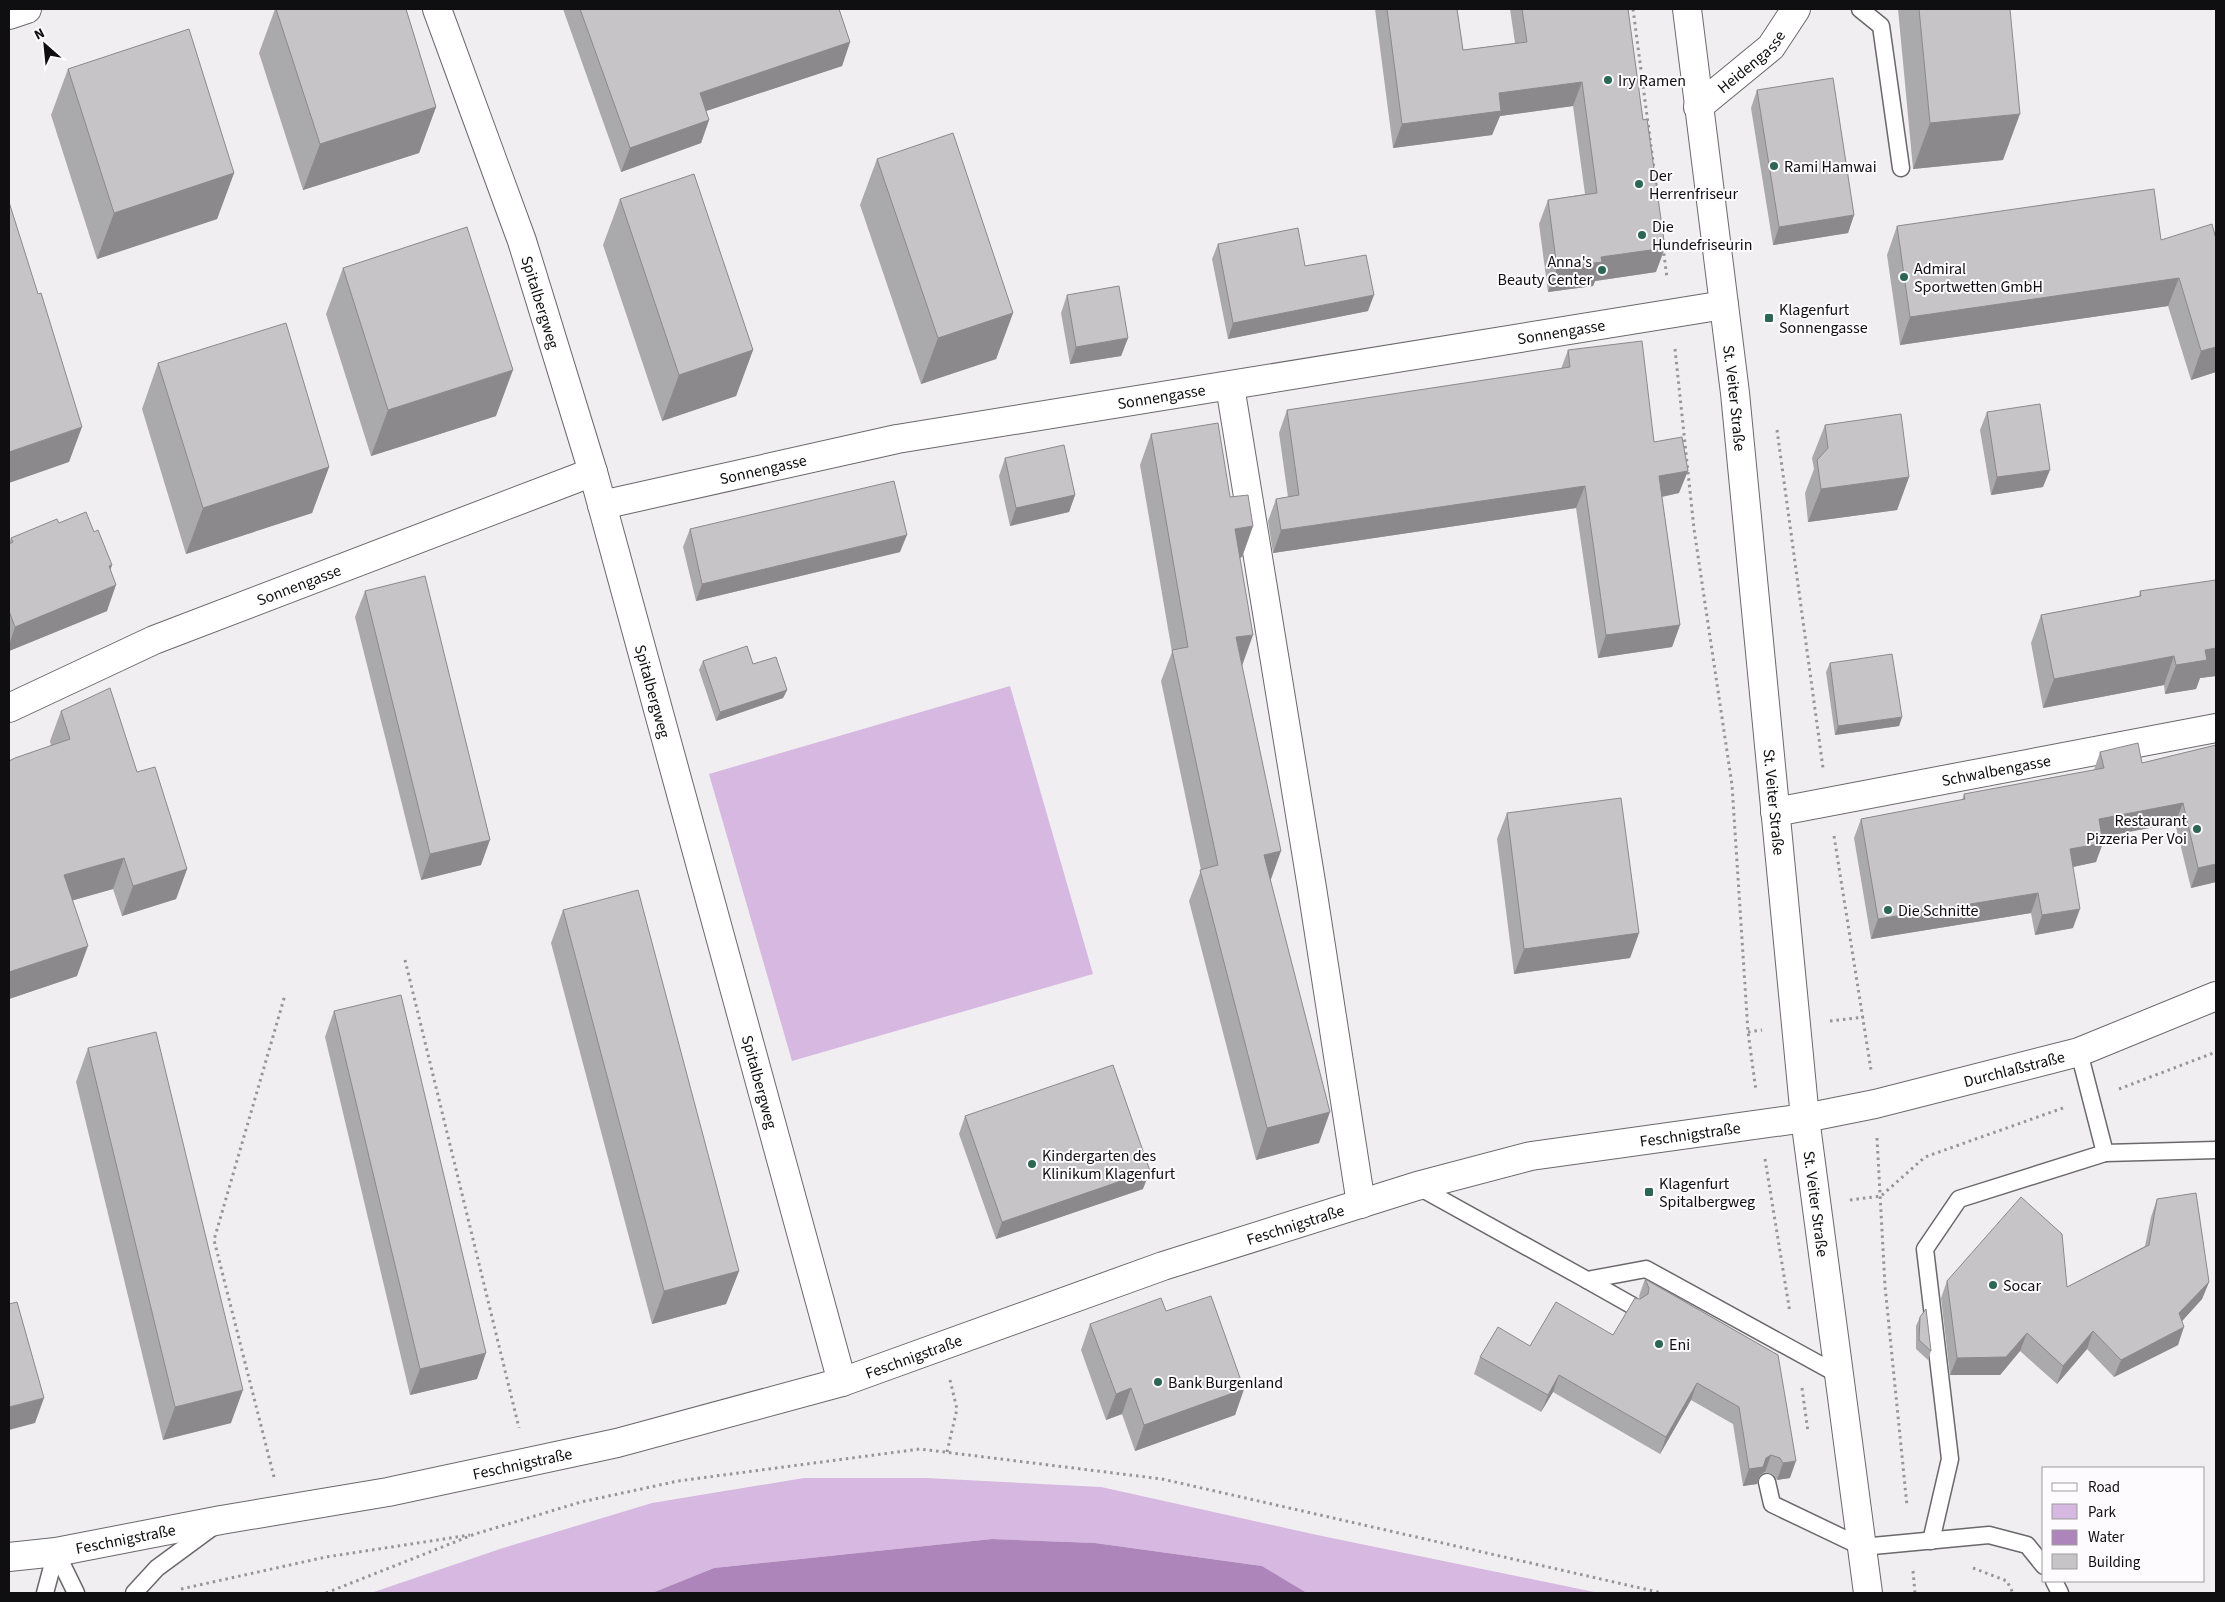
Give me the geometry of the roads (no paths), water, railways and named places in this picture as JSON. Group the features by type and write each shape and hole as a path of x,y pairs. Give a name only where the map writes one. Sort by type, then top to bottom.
{"street":[{"path":"9,15 27,9"},
{"name":"Spitalbergweg","path":"437,9 522,241 594,472 842,1382"},
{"name":"St. Veiter Straße","path":"1686,9 1736,402 1805,1118 1868,1593"},
{"name":"Heidengasse","path":"1698,107 1771,47 1796,9"},
{"name":"Sonnengasse","path":"602,505 897,439 1724,305"},
{"path":"1230,386 1312,888 1361,1204"},
{"name":"Sonnengasse","path":"9,708 154,640 594,472"},
{"name":"Schwalbengasse","path":"1775,812 2216,728"},
{"name":"Durchlaßstraße","path":"1805,1118 1875,1104 2079,1052 2216,996"},
{"name":"Feschnigstraße","path":"9,1557 56,1552 221,1520 388,1492 617,1443 842,1382 1163,1266 1417,1186 1531,1156 1805,1118"}],"lane":[{"path":"1860,9 1881,26 1901,168"},
{"path":"2079,1052 2105,1153"},
{"path":"1931,1541 1950,1459 1925,1249 1959,1200 2105,1153 2216,1150"},
{"path":"1417,1186 1633,1306"},
{"path":"1586,1280 1646,1269 1839,1374"},
{"path":"1767,1482 1772,1504 1862,1547 1988,1535 2028,1545 2042,1563"},
{"path":"134,1593 157,1568 221,1520"},
{"path":"44,1593 56,1552"},
{"path":"56,1552 76,1593"}],"water":[{"path":"992,1539 1095,1543 1262,1566 1307,1593 652,1593 714,1568"}],"place":[{"name":"Iry Ramen","path":"1608,80"},
{"name":"Rami Hamwai","path":"1774,166"},
{"name":"Der Herrenfriseur","path":"1639,184"},
{"name":"Die Hundefriseurin","path":"1642,235"},
{"name":"Anna's Beauty Center","path":"1602,270"},
{"name":"Admiral Sportwetten GmbH","path":"1904,277"},
{"name":"Klagenfurt Sonnengasse","path":"1769,318"},
{"name":"Restaurant Pizzeria Per Voi","path":"2197,829"},
{"name":"Die Schnitte","path":"1888,910"},
{"name":"Kindergarten des Klinikum Klagenfurt","path":"1032,1164"},
{"name":"Klagenfurt Spitalbergweg","path":"1649,1192"},
{"name":"Socar","path":"1993,1285"},
{"name":"Eni","path":"1659,1344"},
{"name":"Bank Burgenland","path":"1158,1382"}]}
